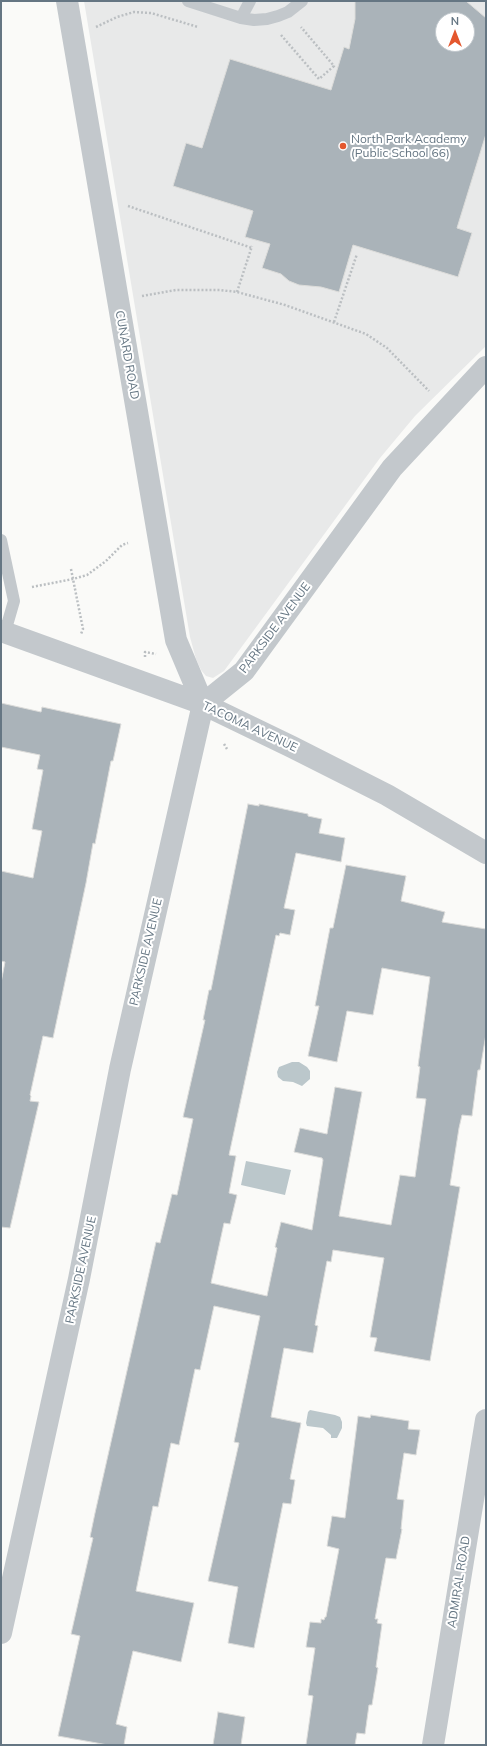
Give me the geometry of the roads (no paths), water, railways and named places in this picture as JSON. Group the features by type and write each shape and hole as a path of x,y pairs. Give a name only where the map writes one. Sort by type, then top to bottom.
{"street":[{"name":"CUNARD ROAD","path":"71,1 176,640 203,704"},
{"name":"PARKSIDE AVENUE","path":"1,1633 79,1279 120,1069 203,704 244,671 392,468 486,368"},
{"name":"TACOMA AVENUE","path":"3,632 203,704 387,795 486,853"},
{"name":"ADMIRAL ROAD","path":"433,1745 486,1420"}],"lane":[{"path":"188,1 241,18 267,19 288,12 302,1"},
{"path":"241,18 250,1"},
{"path":"1,540 14,601 3,632"}],"place":[{"name":"North Park Academy (Public School 66)","path":"343,146"}]}
